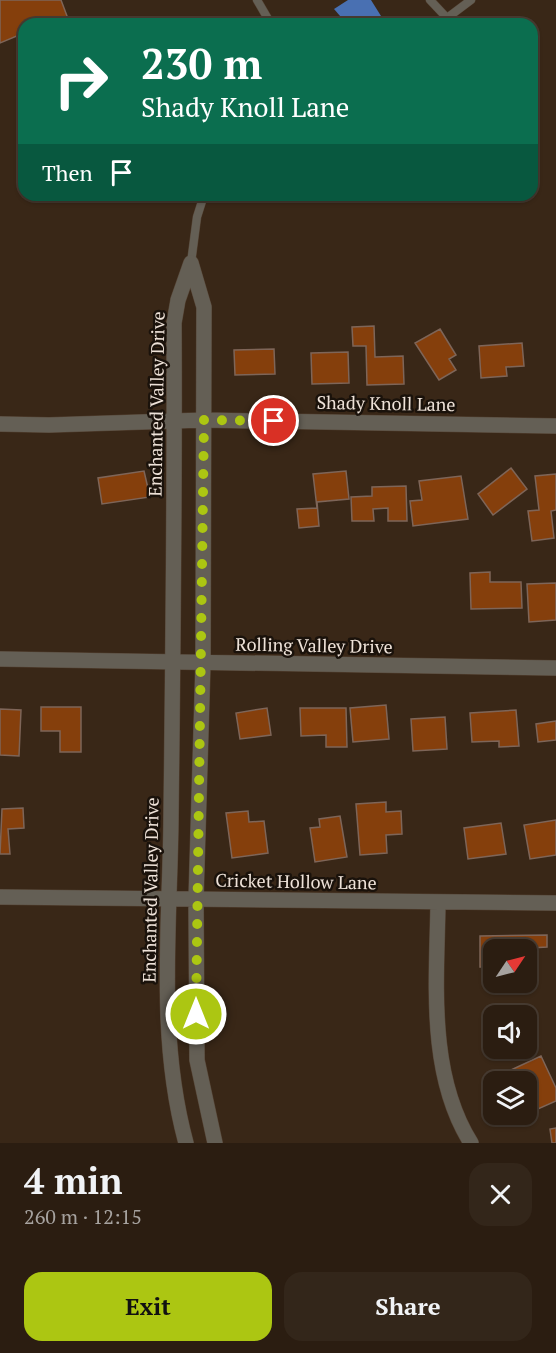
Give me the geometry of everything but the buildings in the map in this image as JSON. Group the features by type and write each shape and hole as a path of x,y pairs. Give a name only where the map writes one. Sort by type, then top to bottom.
{"street":[{"path":"191,263 204,307 202,663 196,899 197,1060 215,1143"},
{"name":"Enchanted Valley Drive","path":"186,1143 175,1100 167,1029 173,662 174,322 178,300 191,263"},
{"name":"Shady Knoll Lane","path":"0,424 49,425 204,420 556,426"},
{"name":"Rolling Valley Drive","path":"0,659 556,668"},
{"name":"Cricket Hollow Lane","path":"0,897 556,903"},
{"path":"438,902 437,1009 441,1055 452,1100 471,1143"}],"lane":[{"path":"257,0 268,18"},
{"path":"430,0 447,18 471,0"},
{"path":"191,263 197,217 202,201"}],"water":[{"path":"348,0 371,0 382,18 342,18 334,9"}],"route":[{"path":"196,1014 204,420 274,421"}]}
